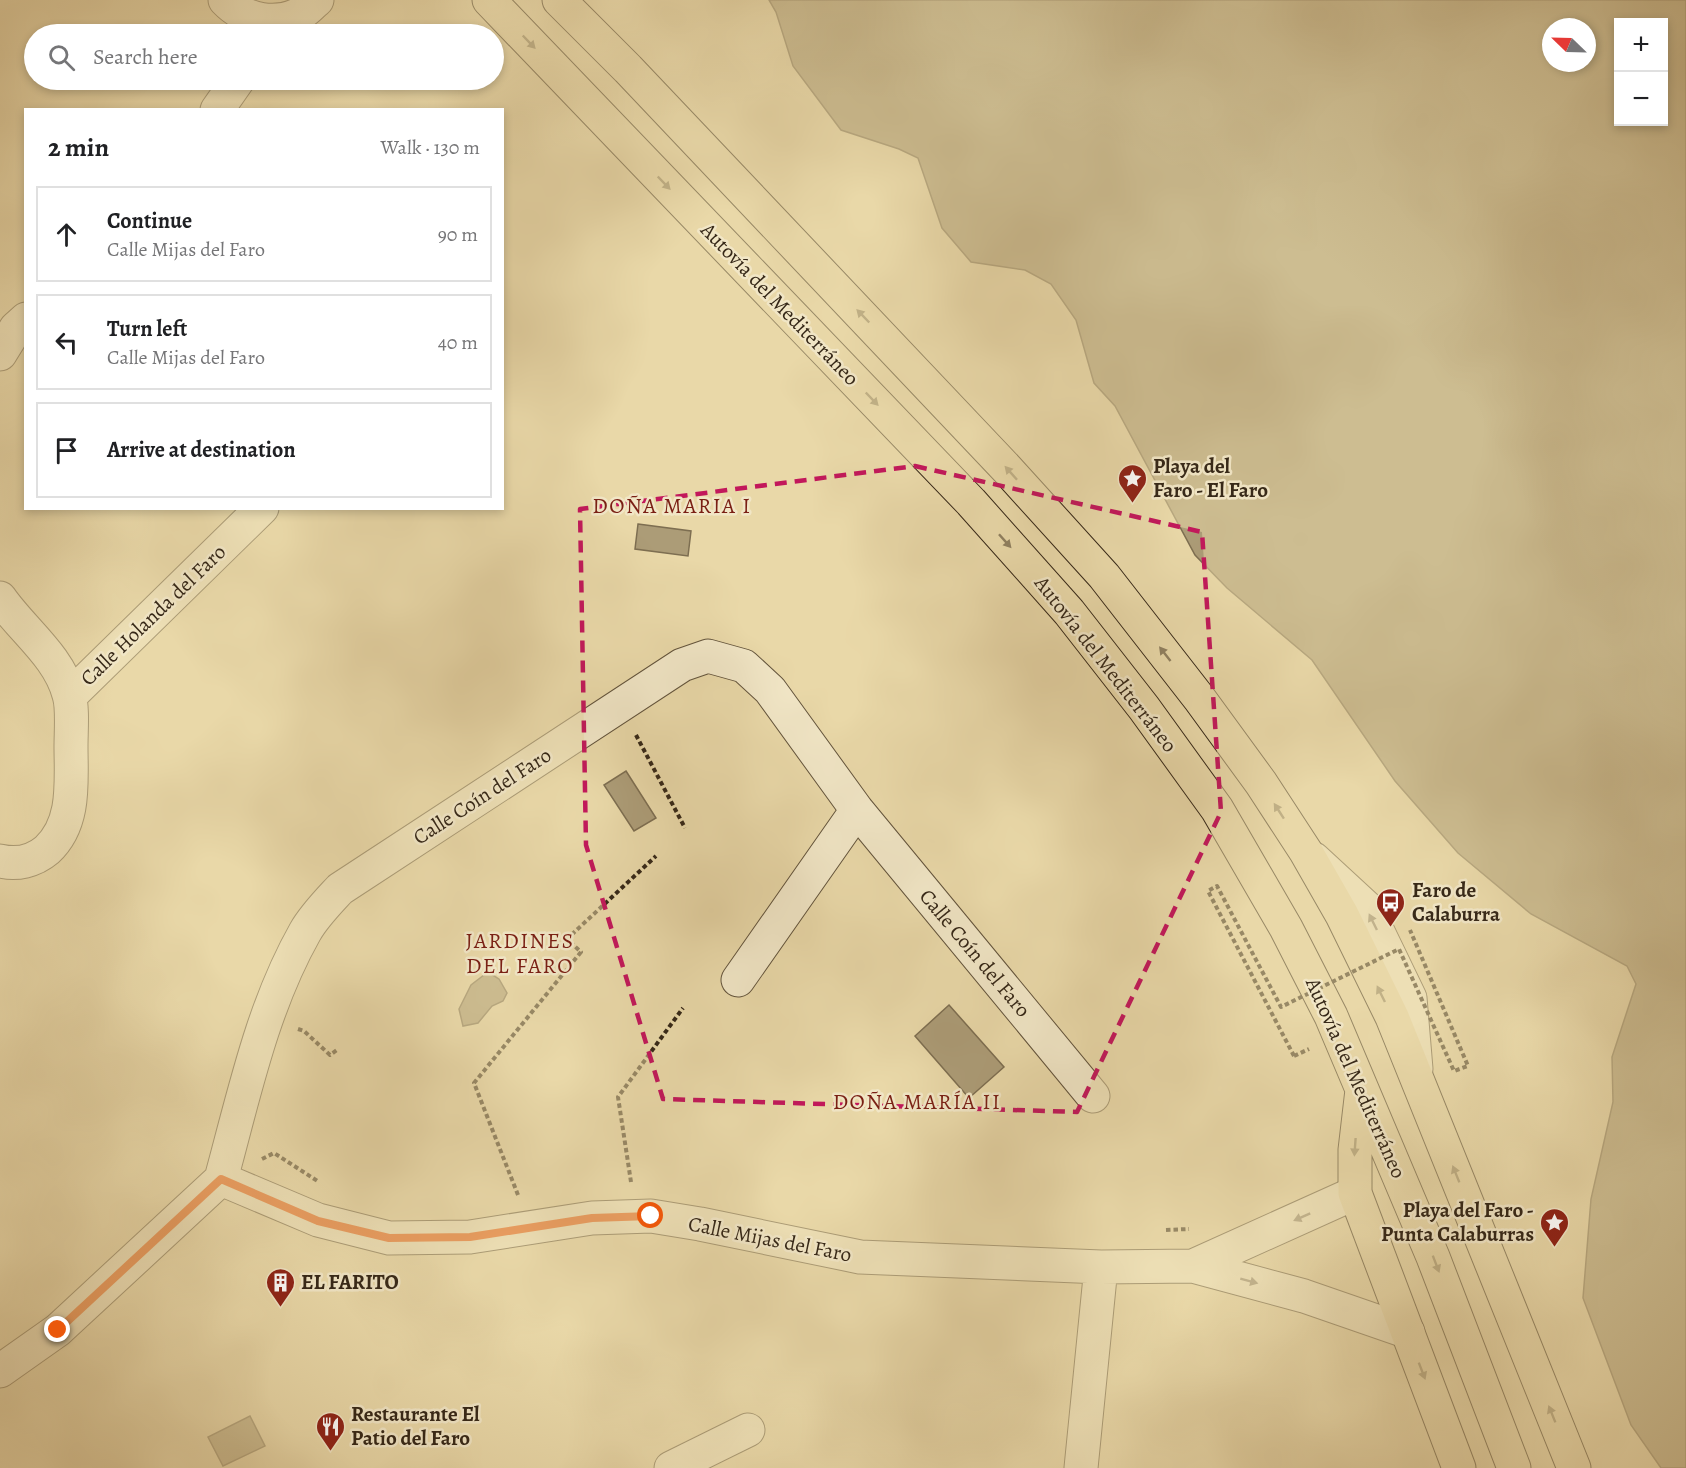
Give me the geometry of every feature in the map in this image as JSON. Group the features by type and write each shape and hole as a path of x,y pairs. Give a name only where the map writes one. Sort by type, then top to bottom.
{"highway":[{"name":"Autovía del Mediterráneo","path":"489,0 970,502 1069,612 1144,708 1217,809 1286,928 1331,1016 1433,1257 1514,1468"},
{"path":"559,0 628,69 1007,469 1104,576 1261,783 1306,852 1342,915 1392,1017 1574,1468"},
{"path":"1362,1089 1355,1150 1355,1193 1459,1468"}],"street":[{"path":"225,0 233,9 260,24"},
{"path":"273,24 303,12 317,0"},
{"path":"219,108 232,90"},
{"path":"0,354 16,328 24,321"},
{"name":"Calle Holanda del Faro","path":"70,696 260,510"},
{"path":"0,598 58,667 70,696 71,798 67,821 56,842 40,856 24,862 0,861"},
{"name":"Calle Coín del Faro","path":"221,1179 260,1038 283,976 306,929 340,889 682,665 708,656 744,666 770,690 857,810 1093,1096"},
{"path":"738,980 857,810"},
{"path":"0,1371 58,1330 221,1179"},
{"name":"Calle Mijas del Faro","path":"221,1179 318,1221 389,1238 470,1237 592,1218 651,1216 860,1257 1101,1267 1193,1266"},
{"path":"1193,1266 1355,1193"},
{"path":"1193,1266 1304,1296 1408,1332"},
{"path":"1081,1468 1101,1267"},
{"path":"671,1468 748,1430"}],"path":[{"path":"620,705 685,828"},
{"path":"508,1197 519,1196 474,1083 581,952 567,939 656,856"},
{"path":"1312,1058 1309,1048 1294,1056 1208,891 1216,886 1281,1007 1399,949 1454,1071 1468,1066 1410,930"},
{"path":"637,1182 631,1182 618,1097 683,1008"},
{"path":"267,1017 304,1031 330,1055 337,1050"},
{"path":"221,1179 274,1153 328,1187"},
{"path":"1166,1230 1189,1229"}],"highlighted area":[{"path":"915,466 1202,532 1221,812 1077,1112 663,1099 586,845 580,509"}],"shaded area":[{"path":"769,0 1686,0 1686,1468 1661,1468 1631,1425 1583,1298 1591,1199 1613,1102 1612,1057 1636,984 1627,966 1531,914 1458,853 1395,781 1312,660 1227,588 1195,555 1115,406 1094,383 1076,320 1051,284 1025,270 971,262 942,228 918,158 899,149 841,130 793,66 776,12"},
{"path":"638,524 691,531 688,556 635,549"},
{"path":"626,771 656,818 634,831 604,785"},
{"path":"488,972 499,979 507,993 503,1001 492,1006 478,1023 463,1026 459,1009 471,985"},
{"path":"949,1005 1004,1067 969,1098 915,1036"},
{"path":"250,1416 265,1446 223,1466 208,1437"}],"place":[{"name":"Playa del Faro - El Faro","path":"1132,504"},
{"name":"Faro de Calaburra","path":"1391,928"},
{"name":"Playa del Faro - Punta Calaburras","path":"1555,1248"},
{"name":"EL FARITO","path":"280,1308"},
{"name":"Restaurante El Patio del Faro","path":"330,1452"}],"district":[{"name":"DOÑA MARIA I","path":"672,505"},
{"name":"JARDINES DEL FARO","path":"520,952"},
{"name":"DOÑA MARÍA II","path":"917,1101"}],"route":[{"path":"58,1330 221,1179 318,1221 389,1238 470,1237 592,1218 651,1216"}]}
